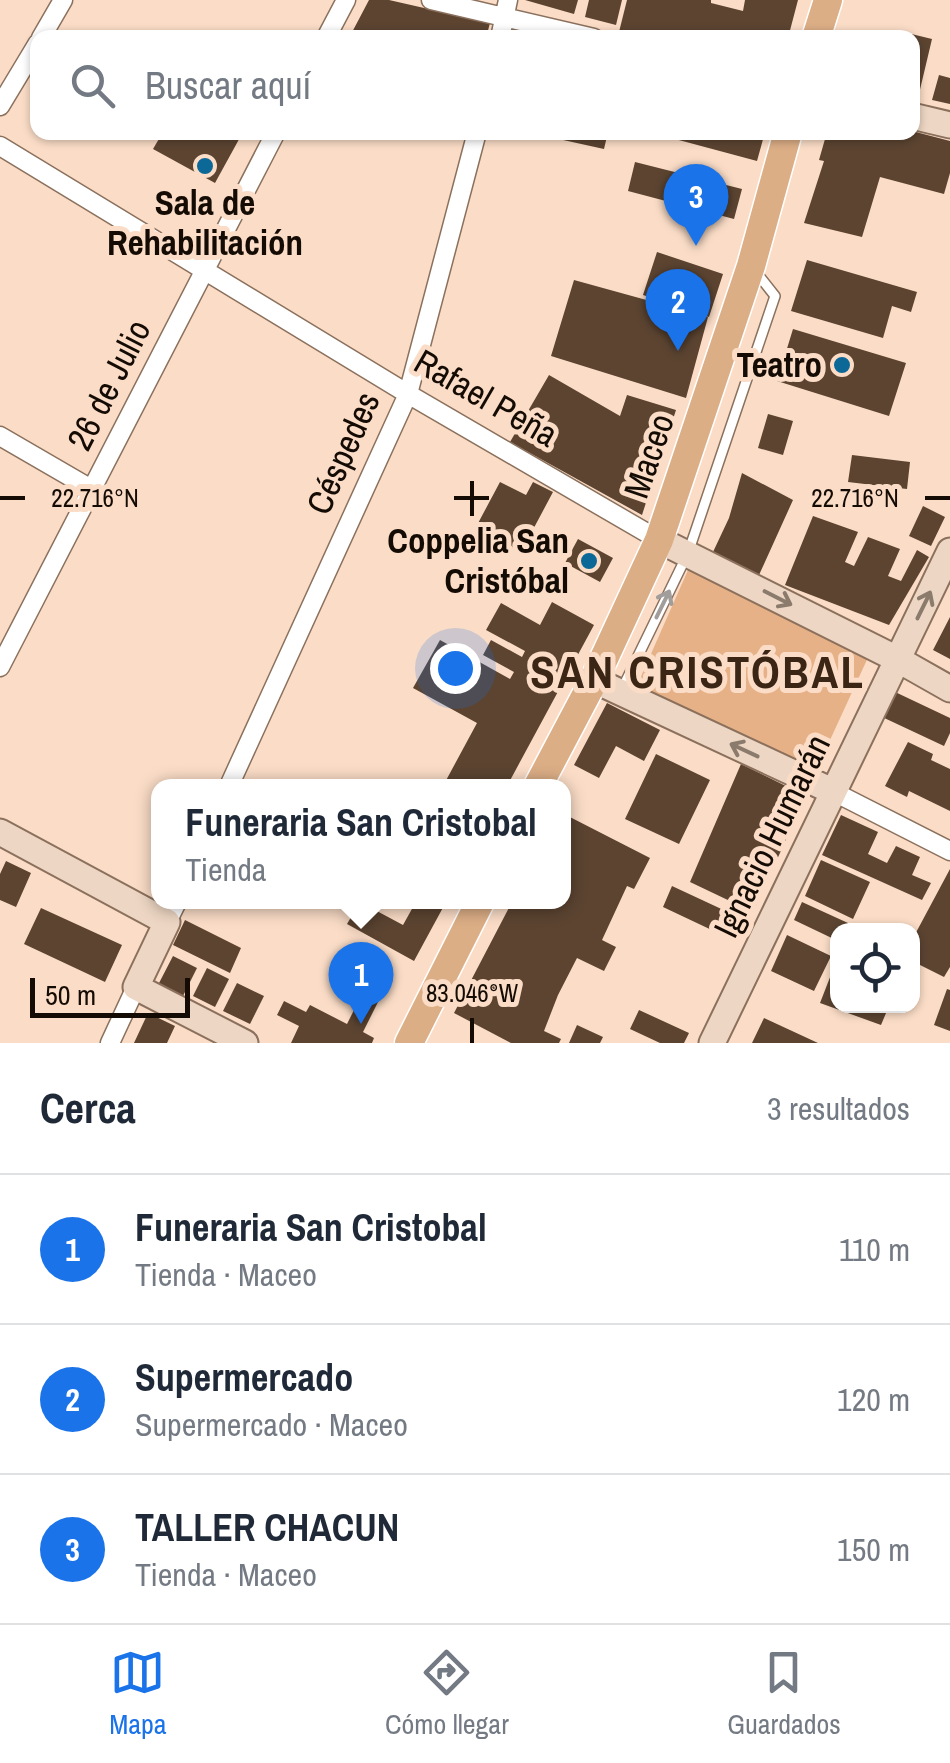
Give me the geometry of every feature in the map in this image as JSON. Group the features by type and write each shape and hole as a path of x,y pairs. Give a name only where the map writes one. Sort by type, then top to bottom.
{"main road":[{"path":"819,30 828,0"},
{"name":"Maceo","path":"542,779 594,680 659,540 751,266 786,140"},
{"path":"409,1043 476,909"}],"street":[{"path":"45,30 63,0"},
{"path":"330,30 346,0"},
{"path":"430,0 507,8 571,30"},
{"path":"0,106 30,55"},
{"path":"920,118 950,125"},
{"name":"26 de Julio","path":"0,666 272,140"},
{"name":"Céspedes","path":"232,779 408,394 475,140"},
{"name":"Rafael Peña","path":"0,146 408,394 659,540 950,689"},
{"path":"0,436 93,490"},
{"name":"Ignacio Humarán","path":"712,1043 950,551"},
{"path":"0,620 18,629"},
{"path":"594,680 950,851"},
{"path":"0,833 132,903 151,907"},
{"path":"132,903 148,938 142,976"},
{"path":"110,1043 172,912"},
{"path":"142,976 245,1043"}],"lane":[{"path":"620,692 688,553 775,296 751,266"}],"shaded area":[{"path":"692,561 871,651 813,777 635,690"}],"building":[{"path":"369,0 389,0 490,23 488,30 353,30"},
{"path":"525,0 578,0 574,14"},
{"path":"589,0 622,0 616,25 585,17"},
{"path":"627,0 711,0 743,11 745,0 798,0 790,30 620,30"},
{"path":"920,36 932,39 920,90"},
{"path":"939,75 950,78 950,104 932,100"},
{"path":"920,133 950,141 950,173 944,194 880,177 862,237 804,223 824,161 819,160 825,140 920,140"},
{"name":"Sala de Rehabilitación","path":"158,140 239,140 215,183 153,149"},
{"path":"563,140 606,140 604,149"},
{"path":"679,140 763,140 757,161"},
{"path":"635,162 742,189 734,219 628,191"},
{"path":"657,252 723,274 709,317 643,295"},
{"path":"807,260 917,292 911,312 892,306 883,338 791,311"},
{"path":"574,280 708,317 686,398 551,356"},
{"path":"793,329 906,363 889,416 777,381"},
{"path":"549,375 620,416 627,395 676,410 642,515 510,442"},
{"path":"768,414 793,421 783,455 758,448"},
{"path":"852,455 910,462 907,489 848,482"},
{"path":"742,473 793,500 759,575 713,552 729,518"},
{"path":"500,482 526,495 533,482 553,492 520,554 476,527"},
{"path":"923,506 945,517 931,546 909,536"},
{"path":"813,516 858,532 845,562 854,566 868,537 900,549 888,576 901,581 917,550 929,557 889,625 785,585"},
{"path":"578,539 613,558 600,582 565,563"},
{"path":"552,602 594,625 511,779 447,779 477,723 413,688 440,640 510,679 514,672 483,655 491,640 522,657 525,651 486,630 501,603 540,625"},
{"path":"950,617 950,659 933,650"},
{"path":"893,691 950,718 950,733 944,746 880,716"},
{"path":"607,703 660,730 644,761 616,746 599,778 574,765"},
{"path":"908,742 933,754 931,760 950,769 950,811 909,791 907,797 885,786"},
{"path":"656,754 710,780 679,844 625,819"},
{"path":"741,764 806,796 753,912 690,882"},
{"path":"841,815 878,832 868,854 887,863 896,846 920,857 912,875 931,883 922,900 822,855"},
{"path":"571,818 650,858 634,889 627,886 602,940 616,947 604,971 577,958 558,995 544,1031 561,1039 559,1043 511,1043 454,1013 508,909 571,909"},
{"path":"821,860 870,882 853,919 805,896"},
{"path":"6,861 31,873 16,907 0,900 0,874"},
{"path":"950,869 950,967 944,977 920,965 920,925"},
{"path":"672,886 745,920 735,941 663,907"},
{"path":"802,902 848,923 830,923 830,937 794,920"},
{"path":"41,908 122,945 105,982 24,944"},
{"path":"356,909 373,909 403,925 412,909 442,909 414,961 347,924"},
{"path":"185,920 241,948 230,973 173,945"},
{"path":"787,935 830,956 814,991 771,971"},
{"path":"173,956 197,968 183,996 158,985"},
{"path":"207,968 229,979 215,1007 193,996"},
{"path":"830,977 830,1007 820,1003"},
{"path":"237,983 264,996 250,1024 223,1011"},
{"path":"367,984 383,992 363,1032 374,1038 372,1043 291,1043 299,1026 277,1015 284,1001 306,1012 310,1005 347,1024"},
{"path":"947,989 950,990 950,1031 934,1025"},
{"path":"639,1010 689,1033 684,1043 660,1043 630,1029"},
{"path":"148,1013 175,1026 167,1043 134,1043"},
{"path":"848,1013 886,1013 881,1025"},
{"path":"764,1018 818,1043 752,1043"},
{"path":"577,1025 603,1037 600,1043 569,1043"}],"place":[{"name":"Sala de Rehabilitación","path":"205,166"},
{"name":"TALLER CHACUN","path":"696,246"},
{"name":"Supermercado","path":"678,351"},
{"name":"Teatro","path":"842,365"},
{"name":"Coppelia San Cristóbal","path":"589,561"},
{"name":"Funeraria San Cristobal","path":"361,1024"}],"district":[{"name":"SAN CRISTÓBAL","path":"698,672"}]}
